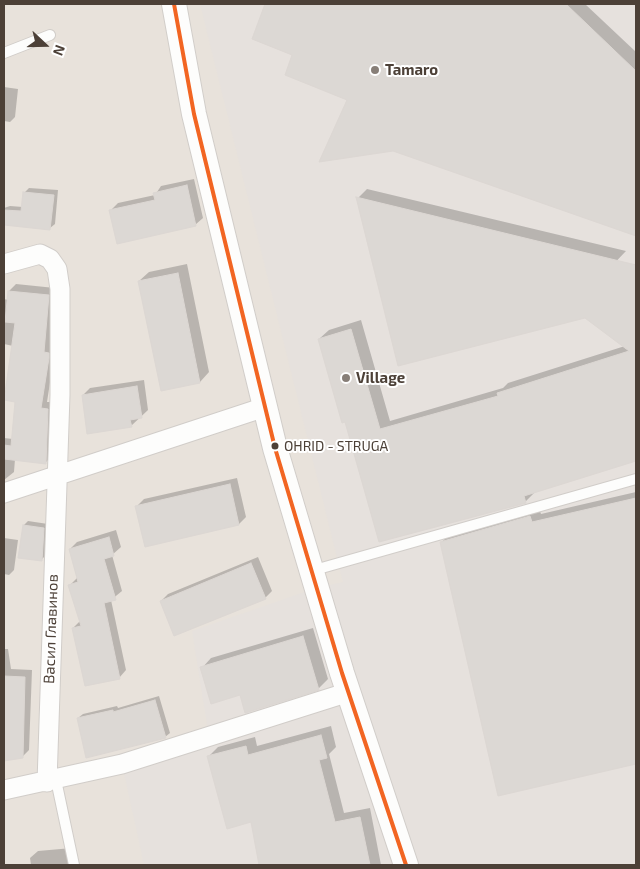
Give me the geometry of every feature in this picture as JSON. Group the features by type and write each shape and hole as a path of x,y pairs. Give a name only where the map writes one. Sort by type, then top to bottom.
{"street":[{"path":"174,4 194,114 265,406 311,571 406,865"},
{"name":"Васил Главинов","path":"4,264 40,254 50,259 57,269 60,289 60,395 56,476 52,781"},
{"path":"4,492 265,406"},
{"path":"4,790 52,781 122,764 349,692"}],"lane":[{"path":"4,53 50,35"},
{"path":"311,571 636,479"},
{"path":"52,781 74,865"}],"shaded area":[{"path":"4,4 636,4 636,865 4,865"},
{"path":"200,4 636,4 636,865 144,865 122,764 209,737 192,631 316,588 343,582"}],"building":[{"path":"265,4 566,4 636,71 636,236 393,151 319,162 347,100 285,75 292,55 252,39"},
{"path":"187,185 196,226 117,244 109,210 155,200 153,193"},
{"path":"23,192 54,195 50,230 4,225 4,210 21,211"},
{"path":"356,197 636,265 636,461 524,496 526,503 379,542 345,422 342,423 318,339 351,329 380,429 498,396 497,393 629,351 585,318 398,366"},
{"path":"178,273 200,383 161,391 138,281"},
{"path":"8,291 49,295 44,352 49,353 49,358 41,408 48,409 46,464 4,459 4,445 11,446 15,402 4,400 15,323 5,322"},
{"path":"137,386 142,418 130,420 132,427 87,434 82,395"},
{"path":"230,484 239,525 145,547 135,506"},
{"path":"636,498 636,764 498,796 440,542 530,516 532,522"},
{"path":"23,525 44,528 42,561 18,558"},
{"path":"109,537 114,556 104,559 116,600 104,603 120,679 85,686 72,628 81,626 68,585 78,582 69,549"},
{"path":"251,563 266,599 174,636 160,601"},
{"path":"303,636 319,690 245,713 240,695 211,704 200,667"},
{"path":"4,676 25,677 23,758 4,761"},
{"path":"155,700 166,738 86,758 77,718 113,710 113,712"},
{"path":"321,735 327,758 319,760 335,822 360,817 370,865 259,865 251,822 227,829 207,756 246,746 248,755"}],"transit line":[{"path":"174,4 194,114 275,448 342,673 406,865"}],"place":[{"name":"Tamaro","path":"375,70"},
{"name":"Village","path":"346,378"},
{"name":"OHRID - STRUGA","path":"275,446"}]}
